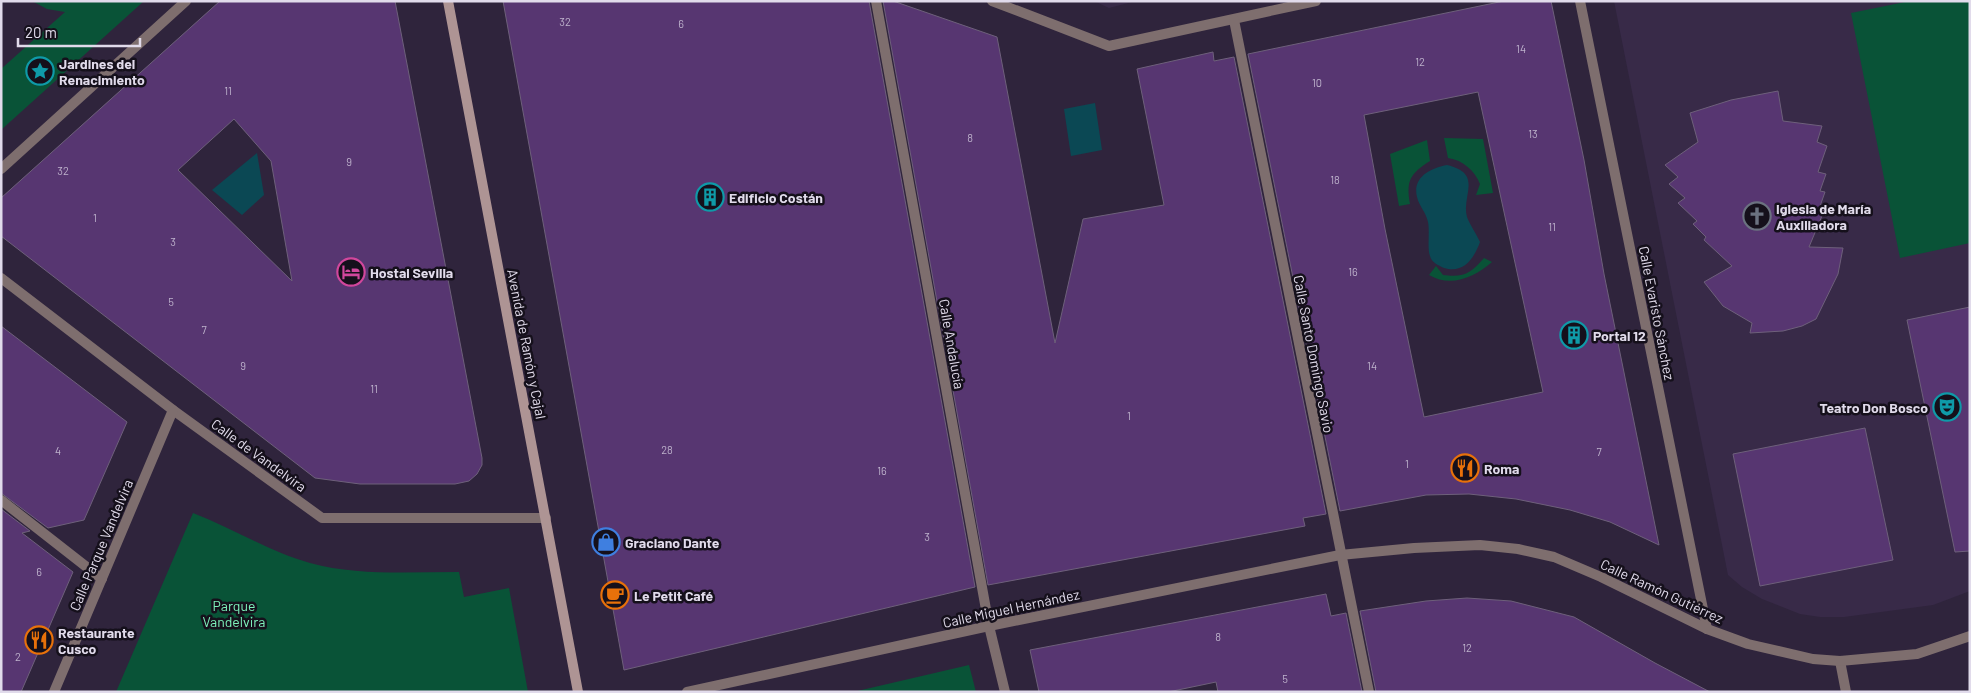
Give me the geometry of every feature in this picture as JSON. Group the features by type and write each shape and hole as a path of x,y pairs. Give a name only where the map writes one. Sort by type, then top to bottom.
{"main road":[{"name":"Avenida de Ramón y Cajal","path":"448,1 578,692"}],"street":[{"path":"1,169 186,1"},
{"name":"Calle Andalucía","path":"876,1 989,626 1005,692"},
{"path":"994,2 1109,46 1316,1"},
{"name":"Calle Evaristo Sánchez","path":"1580,1 1707,629"},
{"name":"Calle Santo Domingo Savio","path":"1234,20 1369,692"},
{"name":"Calle de Vandelvira","path":"1,278 173,410 322,518 546,518"},
{"name":"Calle Parque Vandelvira","path":"54,692 173,410"},
{"path":"1,500 102,579"},
{"name":"Calle Ramón Gutiérrez","path":"1340,555 1414,548 1480,545 1518,549 1554,558 1601,576 1707,629 1748,644 1813,659 1840,661 1917,654 1970,636"},
{"name":"Calle Miguel Hernández","path":"687,692 989,626 1340,555"},
{"path":"1840,661 1846,692"}],"shaded area":[{"path":"1094,1 1136,1 1109,8"},
{"path":"1614,1 1970,1 1970,591 1933,605 1844,617 1820,617 1800,614 1762,599 1742,587 1728,575"},
{"path":"1095,103 1102,150 1071,156 1064,109"},
{"path":"257,153 264,195 242,215 212,190"},
{"path":"1447,165 1465,174 1468,180 1467,217 1480,242 1471,259 1463,267 1457,269 1444,268 1437,265 1431,258 1429,253 1428,222 1418,200 1416,190 1417,184 1424,175 1435,168"}],"green space":[{"name":"Jardines del Renacimiento","path":"32,1 144,1 1,130 1,69 65,12 47,9"},
{"path":"1910,1 1970,1 1970,243 1900,258 1851,13"},
{"path":"1444,138 1483,139 1493,193 1476,195 1480,184 1478,179 1472,171 1459,161 1448,158"},
{"path":"1427,140 1430,161 1411,178 1409,183 1410,204 1399,206 1390,154"},
{"path":"1484,258 1492,262 1478,272 1462,279 1446,281 1429,275 1436,266 1443,275 1462,275 1471,271"},
{"name":"Parque Vandelvira","path":"193,513 280,553 310,563 365,572 459,572 464,597 509,588 528,692 116,692"},
{"path":"969,665 976,692 853,692"}],"building":[{"path":"220,1 395,1 482,458 482,465 477,474 469,481 455,484 360,484 315,478 1,236 1,198","holes":["234,119 271,161 292,281 178,170"]},
{"path":"503,1 869,1 975,587 624,670"},
{"path":"883,1 893,1 997,37 1055,343 1083,219 1164,205 1137,69 1213,52 1214,61 1234,57 1326,514 1303,518 1305,526 988,585"},
{"path":"1504,1 1551,1 1659,545 1610,522 1570,510 1516,499 1469,494 1426,495 1340,511 1248,54","holes":["1478,92 1543,392 1424,417 1385,229 1364,115"]},
{"name":"Iglesia de María Auxiliadora","path":"1778,91 1783,121 1822,126 1817,142 1827,146 1818,172 1826,174 1820,191 1825,192 1819,209 1824,211 1809,247 1843,248 1838,274 1816,319 1802,326 1783,331 1750,333 1752,323 1723,306 1704,282 1732,266 1704,240 1706,237 1693,224 1697,221 1678,203 1685,198 1669,184 1678,177 1665,165 1698,142 1690,113 1731,100"},
{"name":"Teatro Don Bosco","path":"1970,307 1970,551 1955,552 1907,320"},
{"path":"1,326 127,422 84,520 48,528 1,493"},
{"path":"1865,428 1893,560 1760,586 1733,454"},
{"path":"1,509 30,531 22,533 73,572 21,692 1,692"},
{"path":"1326,594 1331,616 1346,613 1362,692 1218,692 1216,682 1168,692 1039,692 1030,650"},
{"path":"1467,598 1511,601 1574,617 1710,692 1376,692 1360,611 1426,601"}],"place":[{"name":"Jardines del Renacimiento","path":"40,71"},
{"name":"Edificio Costán","path":"710,197"},
{"name":"Iglesia de María Auxiliadora","path":"1757,216"},
{"name":"Hostal Sevilla","path":"351,272"},
{"name":"Portal 12","path":"1574,335"},
{"name":"Teatro Don Bosco","path":"1947,407"},
{"name":"Roma","path":"1465,468"},
{"name":"Graciano Dante","path":"606,542"},
{"name":"Le Petit Café","path":"615,595"},
{"name":"Restaurante Cusco","path":"39,640"}]}
